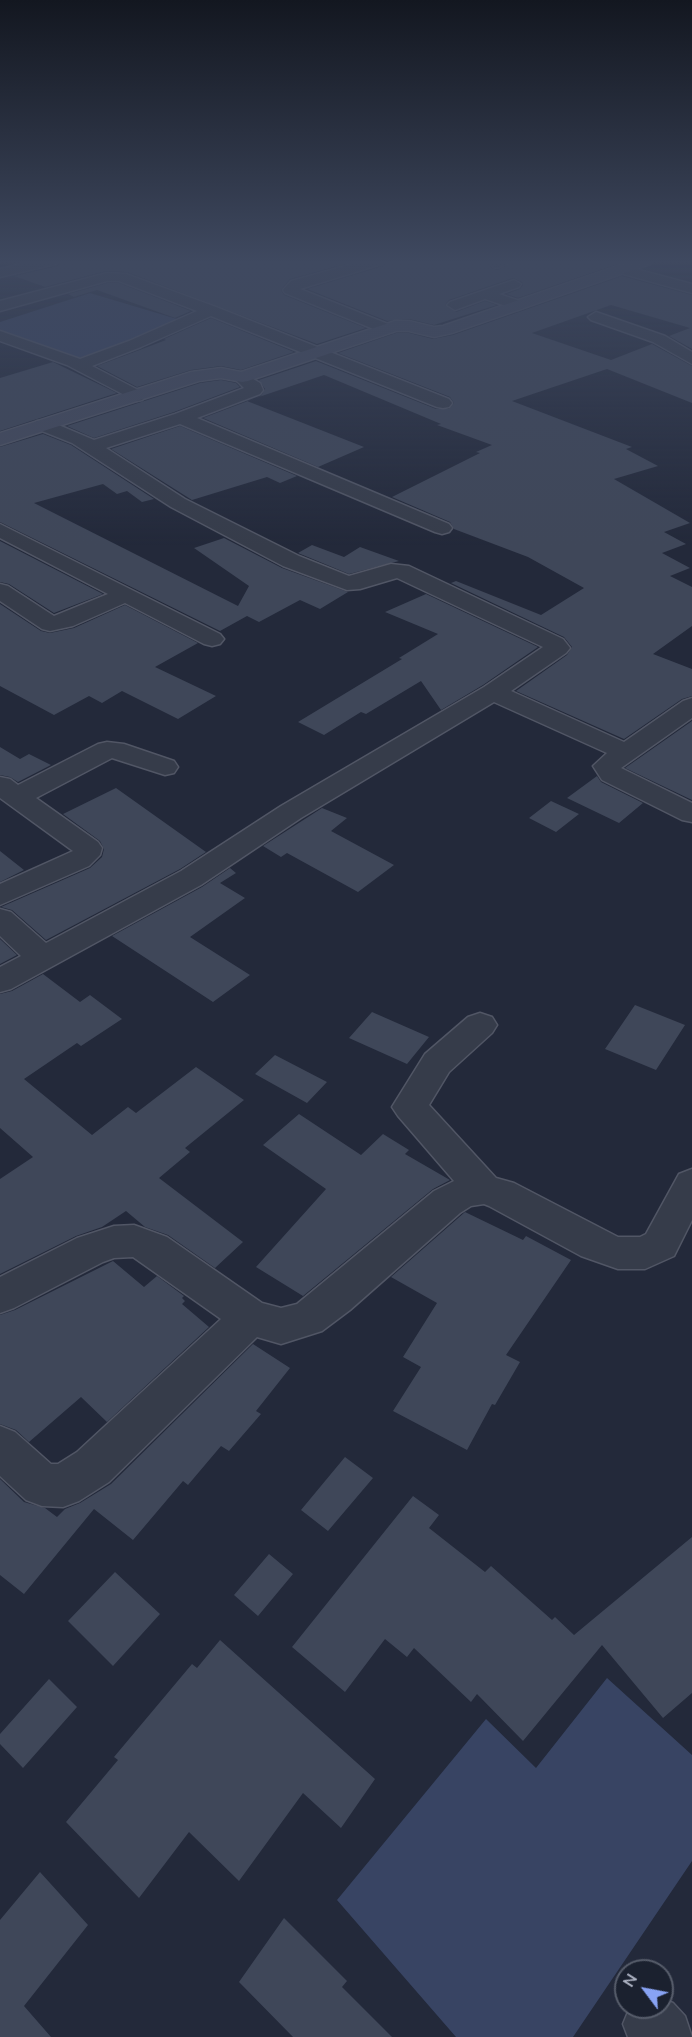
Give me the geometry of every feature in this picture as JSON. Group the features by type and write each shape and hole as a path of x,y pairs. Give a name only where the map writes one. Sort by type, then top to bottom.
{"street":[{"path":"55,356 79,365 136,396"},
{"path":"79,365 103,356"},
{"path":"241,377 306,356"},
{"path":"329,356 443,403"},
{"path":"0,439 211,374 221,373 241,377 254,387 254,390 181,418 92,447"},
{"path":"181,418 442,528"},
{"path":"0,981 191,878 291,812 493,693 558,648 555,644 401,571 391,571 360,582 347,583 300,565 178,503 92,447 63,431 43,425"},
{"path":"0,530 212,639"},
{"path":"0,551 24,542"},
{"path":"0,591 51,624 65,621 126,595"},
{"path":"493,693 625,752"},
{"path":"692,706 606,766 607,770 692,814"},
{"path":"668,722 692,734"},
{"path":"9,791 107,750 115,750 165,767"},
{"path":"0,895 79,860 86,855 88,848 9,791"},
{"path":"0,919 43,958"},
{"path":"480,1025 437,1063 410,1107 484,1190"},
{"path":"0,1296 91,1249 114,1242 134,1241 153,1248 250,1317 281,1326 308,1318 336,1298 447,1202 462,1193 484,1190 501,1194 595,1245 618,1253 645,1253 660,1245 692,1184"},
{"path":"0,1447 42,1485 63,1486 93,1467 250,1317"}],"water":[{"path":"61,356 85,356 72,360"},
{"path":"607,1678 692,1755 692,1861 626,1959 614,1959 614,1976 573,2037 456,2037 337,1900 486,1719 536,1768"}],"building":[{"path":"123,356 282,356 241,370 221,366 191,370 137,387 97,366"},
{"path":"346,356 599,356 611,360 621,356 674,356 692,366 692,403 607,369 512,401 632,447 626,449 658,466 614,479 690,523 664,532 686,544 662,553 690,568 670,576 692,587 692,626 653,654 692,669 692,696 682,699 624,739 516,691 567,655 572,647 564,637 451,583 456,581 541,615 584,588 528,557 454,529 450,522 392,497 492,445 437,425 441,424 324,375 261,396 265,389 259,380 316,361 436,409 449,409 454,403 450,397"},
{"path":"53,362 117,393 0,431 0,378"},
{"path":"221,380 236,383 240,387 174,412 94,438 67,426 200,383"},
{"path":"247,401 364,447 318,467 203,418"},
{"path":"180,426 297,476 280,483 267,477 192,500 111,449"},
{"path":"43,434 71,445 154,499 142,502 127,491 117,494 103,484 34,503 238,606 249,586 194,548 224,538 282,568 348,592 320,609 300,600 259,622 247,616 220,631 0,522 0,447"},
{"path":"0,541 103,594 54,613 9,584 0,582"},
{"path":"312,545 344,557 360,547 399,561 349,574 298,553"},
{"path":"426,594 538,647 483,685 441,710 421,681 366,714 361,712 324,735 298,722 402,659 399,658 438,634 385,612"},
{"path":"0,604 41,631 50,633 74,628 125,605 198,643 155,667 216,696 178,719 122,691 102,703 89,696 54,715 0,686"},
{"path":"692,721 692,800 625,768"},
{"path":"0,747 20,759 29,754 51,765 18,782 0,775"},
{"path":"597,776 601,782 643,803 619,823 567,798"},
{"path":"116,788 206,852 180,869 46,940 12,910 1,907 90,868 102,857 104,849 100,841 63,814"},
{"path":"551,801 579,814 556,832 529,818"},
{"path":"322,808 347,818 331,831 394,865 358,892 287,853 281,857 263,846"},
{"path":"0,851 24,870 0,882"},
{"path":"230,868 236,873 220,883 245,898 190,937 250,975 213,1002 112,936 202,887"},
{"path":"0,939 17,955 0,964"},
{"path":"43,974 80,1002 90,995 122,1019 81,1046 77,1043 24,1079 92,1135 128,1107 136,1113 196,1067 244,1100 185,1148 190,1152 159,1178 243,1242 215,1268 168,1235 145,1227 126,1211 102,1227 76,1236 0,1274 0,1179 33,1157 0,1128 0,994 12,991"},
{"path":"635,1005 685,1025 656,1070 605,1049"},
{"path":"372,1012 429,1037 407,1064 349,1038"},
{"path":"275,1055 327,1082 307,1103 255,1074"},
{"path":"299,1114 361,1155 383,1134 409,1150 405,1154 450,1180 433,1189 303,1296 256,1267 326,1189 263,1145"},
{"path":"465,1212 523,1240 526,1236 571,1260 506,1355 520,1362 495,1405 492,1404 467,1450 393,1411 421,1367 403,1357 437,1303 391,1277"},
{"path":"113,1261 144,1287 157,1276 184,1296 182,1298 185,1301 182,1304 209,1327 107,1422 81,1397 29,1442 16,1430 0,1424 0,1315 15,1310"},
{"path":"253,1344 290,1368 256,1411 261,1414 229,1451 221,1446 188,1485 183,1481 133,1540 94,1509 24,1594 0,1575 0,1479 24,1502 45,1508 57,1517 65,1509 80,1503 111,1484"},
{"path":"345,1457 373,1478 328,1531 301,1510"},
{"path":"413,1496 439,1515 429,1528 485,1572 491,1566 552,1620 555,1617 574,1635 692,1537 692,1693 663,1718 602,1645 523,1741 477,1694 471,1702 414,1648 407,1657 385,1639 345,1692 292,1647"},
{"path":"269,1554 293,1574 258,1616 234,1595"},
{"path":"115,1572 160,1614 113,1666 68,1621"},
{"path":"220,1640 375,1779 341,1828 303,1793 239,1881 189,1832 139,1898 66,1822 118,1760 114,1757 192,1664 197,1668"},
{"path":"49,1679 77,1707 23,1768 0,1744 0,1734"},
{"path":"40,1872 88,1925 24,2006 51,2037 0,2037 0,1920"},
{"path":"284,1918 347,1981 342,1987 392,2037 293,2037 239,1982"}]}
